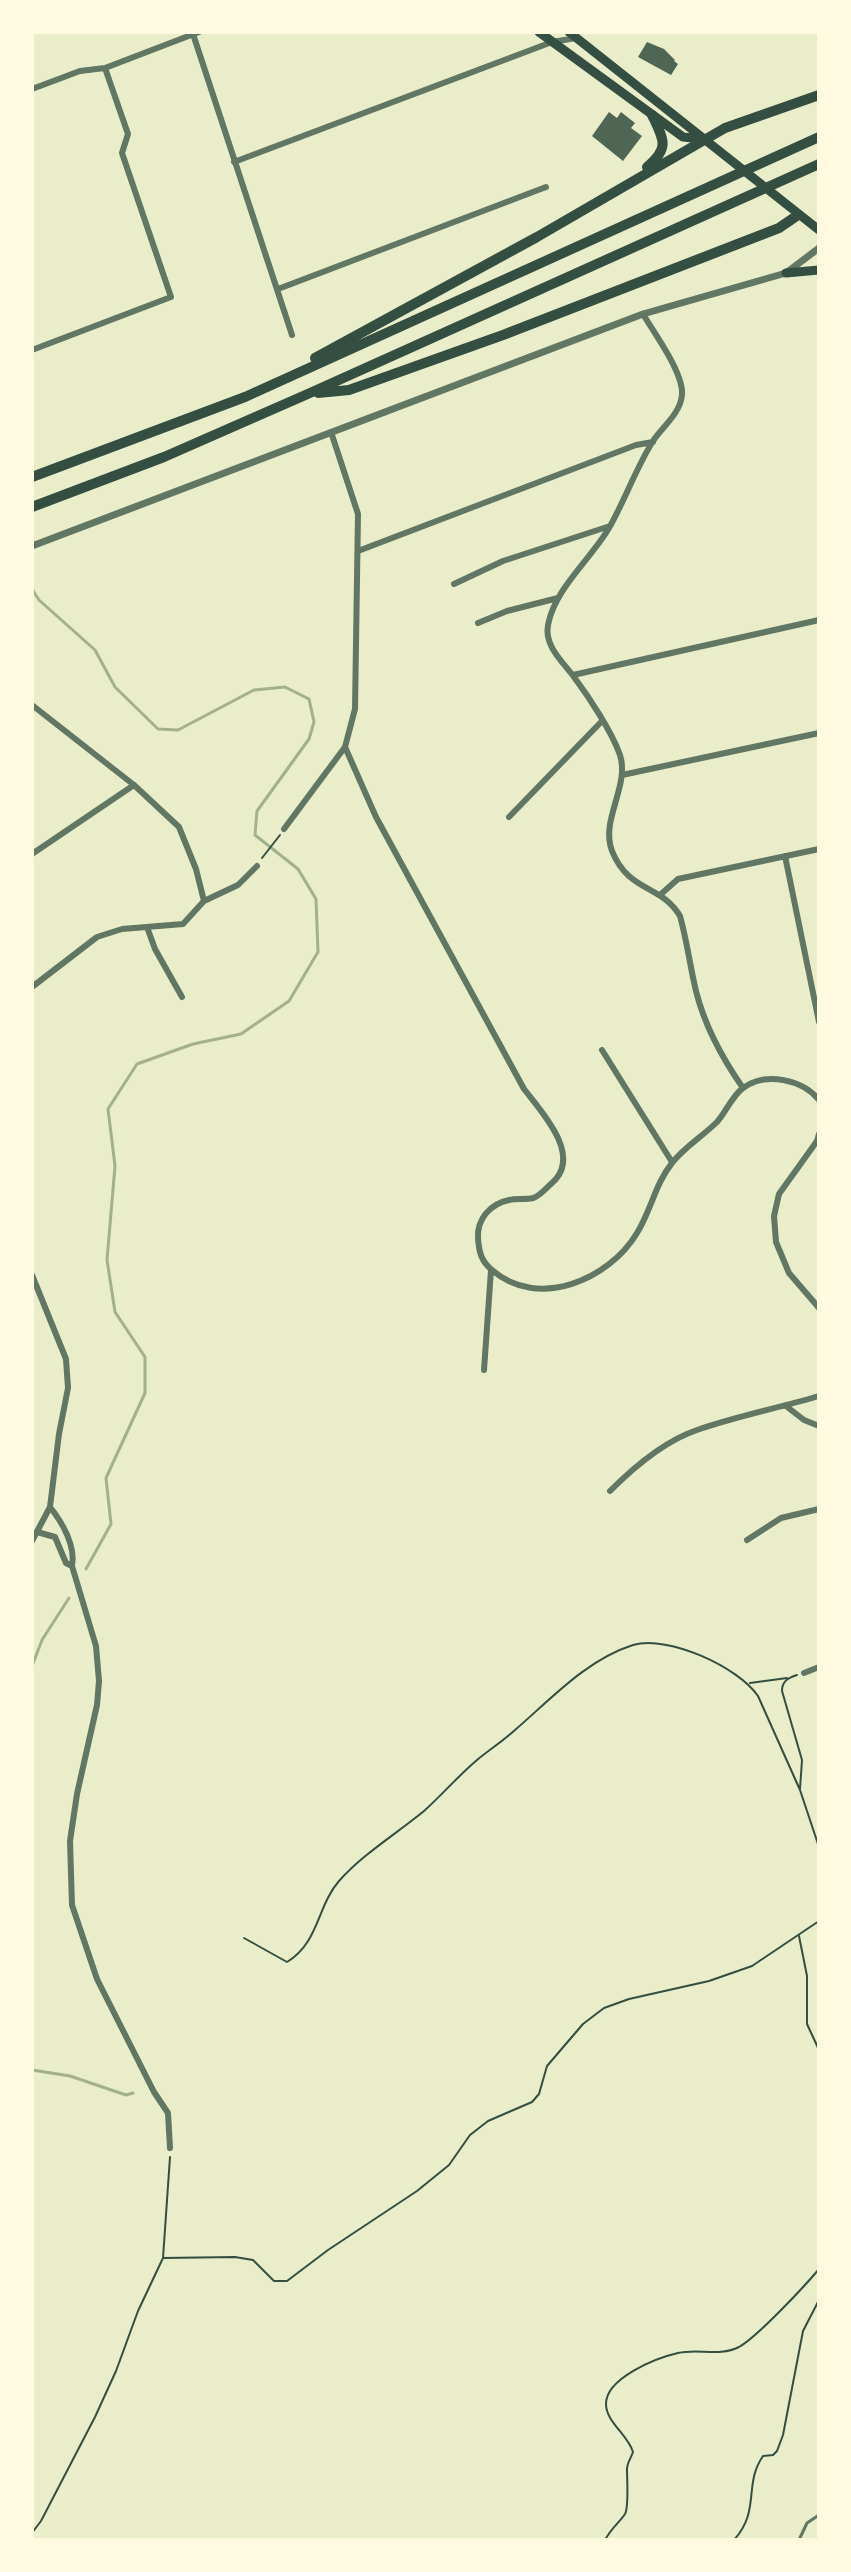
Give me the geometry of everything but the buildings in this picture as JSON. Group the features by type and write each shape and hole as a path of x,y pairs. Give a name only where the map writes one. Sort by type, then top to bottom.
{"highway":[{"path":"245,397 537,237 704,140 746,119 819,95"},
{"path":"627,185 660,156 664,144 652,115"},
{"path":"32,476 245,397 819,137"},
{"path":"32,507 164,457 819,164"},
{"path":"310,393 349,390 515,331 779,228 798,215"}],"main road":[{"path":"539,32 683,137 704,140"},
{"path":"573,35 819,230"},
{"path":"786,273 819,270"}],"street":[{"path":"32,89 80,71 105,68 196,33 234,162 292,335"},
{"path":"234,162 573,35"},
{"path":"32,350 171,297 122,153 128,134 105,68"},
{"path":"278,289 546,187"},
{"path":"32,546 643,314 786,273 819,248"},
{"path":"643,314 679,377 682,395 675,413 653,442 610,526 559,597 547,627 551,646 573,675 621,756 622,775 611,826 611,848 622,870 638,885 674,905 680,916 696,992 708,1028 722,1058 743,1088"},
{"path":"284,829 345,747 355,709 358,514 331,432"},
{"path":"358,551 636,445 653,442"},
{"path":"454,584 503,561 610,526"},
{"path":"478,623 507,611 559,597"},
{"path":"573,675 819,620"},
{"path":"32,705 134,785 179,827 196,869 204,901"},
{"path":"509,817 602,721"},
{"path":"622,775 819,733"},
{"path":"345,747 376,817 524,1089 550,1122 564,1153 558,1177 535,1197 507,1200 485,1212 478,1230 480,1255 491,1270 514,1285 538,1289 565,1287 588,1277 615,1261 638,1233 652,1197 672,1162 718,1120 743,1088 767,1080 789,1080 804,1085 819,1099"},
{"path":"32,854 134,785"},
{"path":"660,895 678,879 819,849"},
{"path":"785,856 819,1022"},
{"path":"32,987 97,937 122,929 183,924 204,901 238,885 257,866"},
{"path":"147,927 155,949 182,997"},
{"path":"602,1050 672,1162"},
{"path":"819,1134 779,1194 774,1216 776,1242 789,1273 819,1308"},
{"path":"484,1370 491,1270"},
{"path":"32,1275 66,1359 68,1388 50,1507 32,1541"},
{"path":"610,1491 631,1470 695,1430 819,1396"},
{"path":"786,1406 804,1420 819,1426"},
{"path":"50,1507 63,1525 74,1559 72,1566 93,1631 99,1681 94,1723 77,1794 70,1841 72,1905 97,1979 154,2092 168,2113 170,2148"},
{"path":"747,1540 781,1518 819,1509"},
{"path":"37,1532 55,1537 65,1533"},
{"path":"55,1537 66,1563 72,1566"},
{"path":"804,1673 819,1667"}],"lane":[{"path":"799,2540 807,2523 819,2515"}],"path":[{"path":"257,866 284,829"},
{"path":"244,1938 287,1962 295,1957 315,1931 329,1894 349,1871 422,1812 563,1686 616,1652 645,1643 667,1644 715,1663 749,1682 762,1683 804,1673"},
{"path":"787,1678 782,1691 802,1760 800,1790"},
{"path":"749,1682 800,1790 819,1847"},
{"path":"163,2258 235,2257 253,2260 274,2281 287,2281 417,2191 449,2165 470,2135 488,2121 532,2102 539,2094 547,2066 583,2024 604,2008 629,1999 709,1981 752,1966 819,1921"},
{"path":"799,1934 807,1976 807,2024 819,2050"},
{"path":"32,2533 95,2417 163,2258 170,2148"},
{"path":"605,2540 612,2526 625,2514 628,2495 625,2489 626,2466 633,2452 630,2441 608,2414 606,2402 611,2388 627,2374 680,2352 726,2352 742,2345 819,2269"},
{"path":"734,2540 745,2527 751,2512 754,2476 760,2461 763,2456 773,2455 777,2451 783,2435 803,2331 819,2300"}],"waterway":[{"path":"32,589 39,600 95,650 115,687 158,729 178,730 254,690 285,687 309,699 314,722 309,739 257,811 255,835 298,869 316,899 318,952 289,1001 241,1034 193,1044 137,1064 108,1109 115,1166 107,1260 115,1312 145,1357 145,1393 106,1478 111,1524 86,1569"},
{"path":"32,1666 42,1640 69,1598"},
{"path":"32,2070 70,2076 126,2095 133,2093"}]}
